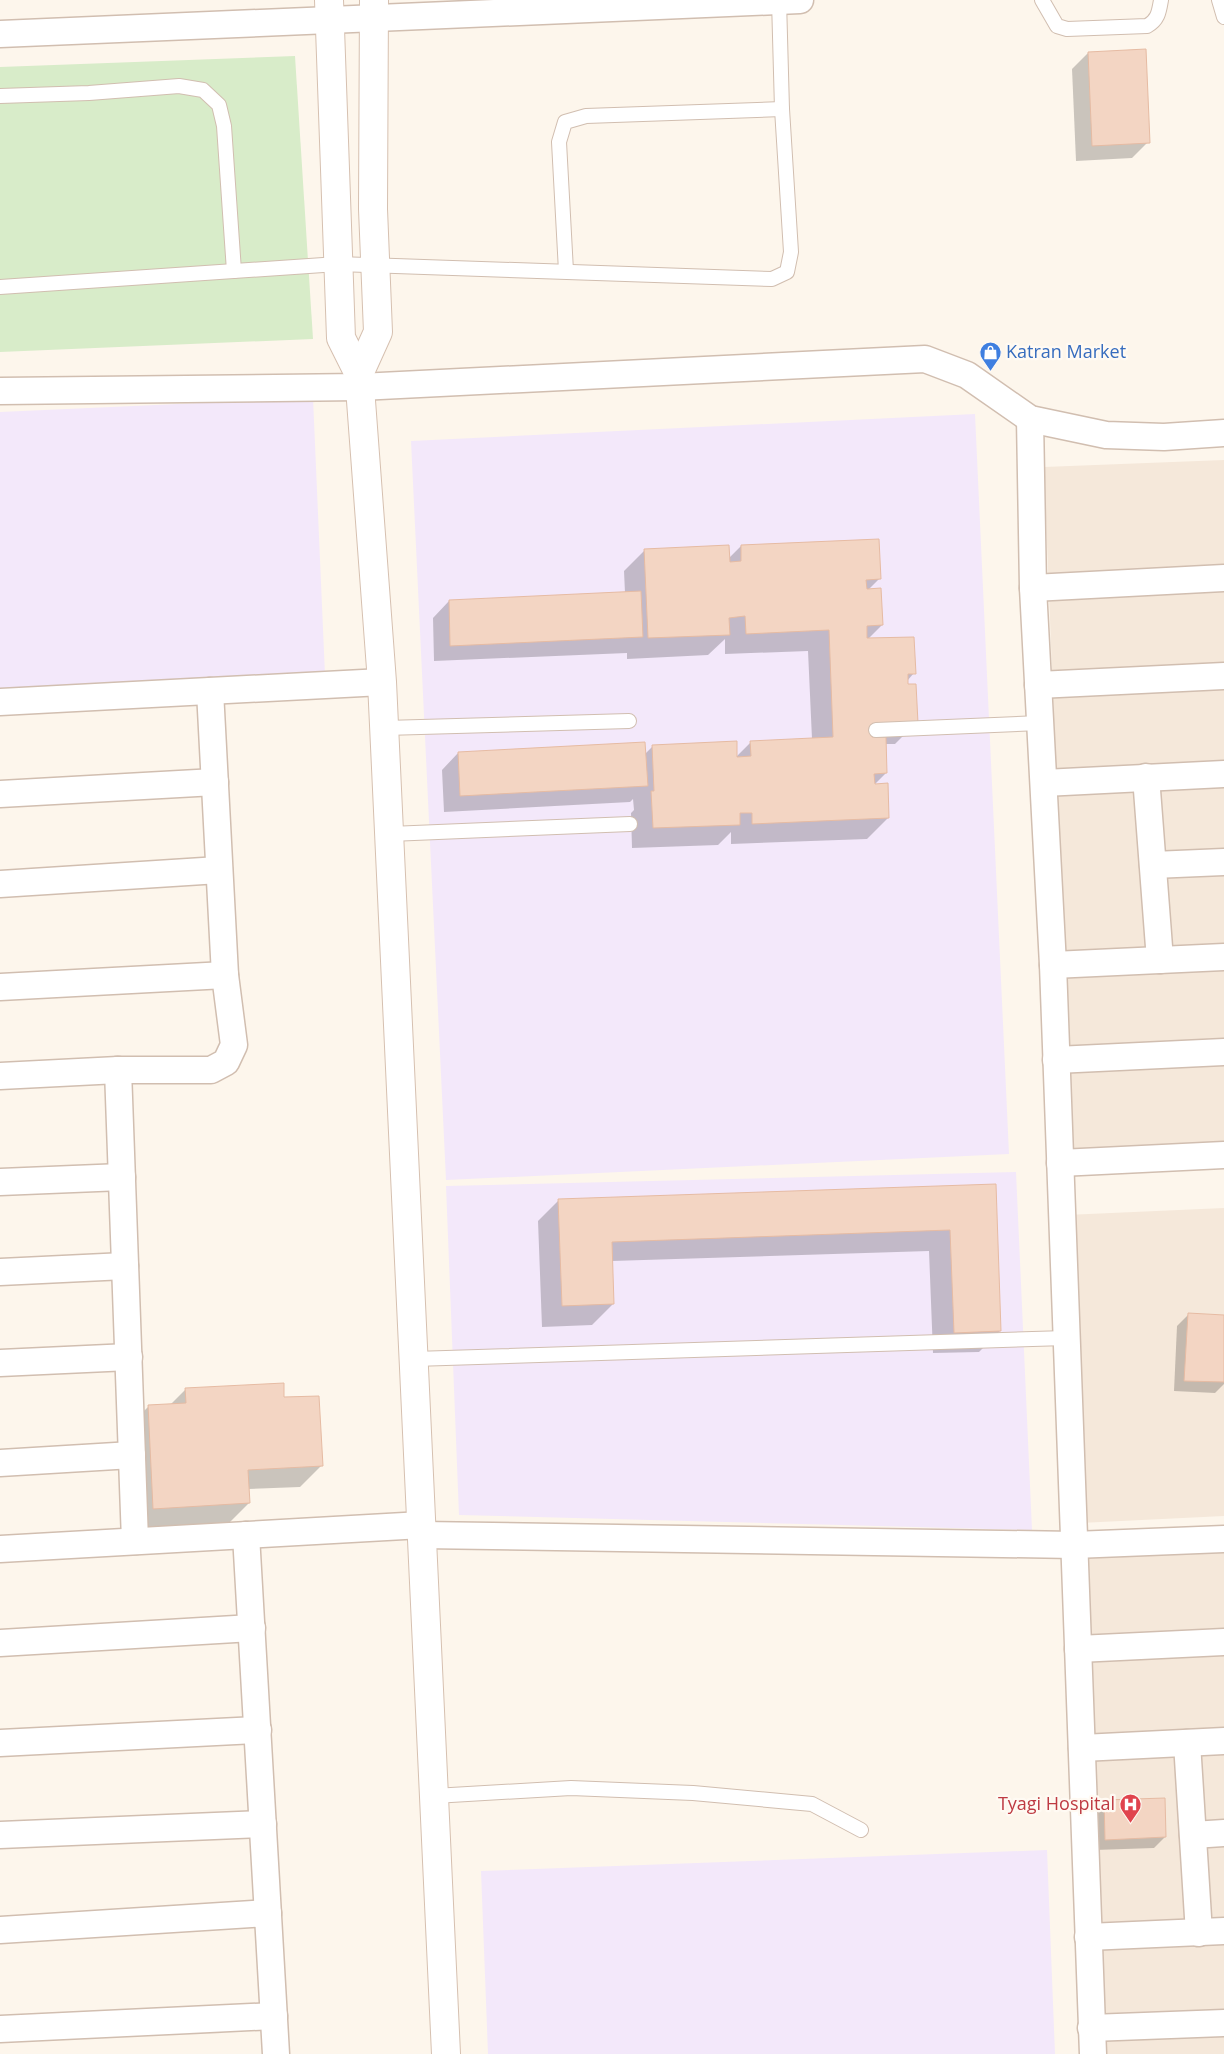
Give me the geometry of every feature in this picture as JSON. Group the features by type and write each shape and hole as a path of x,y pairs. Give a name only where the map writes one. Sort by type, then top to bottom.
{"street":[{"path":"0,34 374,9 786,0"},
{"path":"360,380 378,332 375,264 374,9"},
{"path":"330,11 341,338 360,380 385,728 446,2054"},
{"path":"0,391 925,360 967,375 1030,418 1106,435 1164,437 1224,433"},
{"path":"1030,418 1033,588 1053,965 1092,2054"},
{"path":"1033,588 1224,578"},
{"path":"1038,686 1224,676"},
{"path":"0,702 382,682"},
{"path":"0,1076 118,1070 212,1070 226,1062 234,1045 225,975 210,691"},
{"path":"1044,783 1224,774"},
{"path":"1146,777 1160,960"},
{"path":"0,794 215,782"},
{"path":"1153,865 1224,862"},
{"path":"0,884 219,870"},
{"path":"1053,965 1224,957"},
{"path":"0,987 225,975"},
{"path":"1056,1060 1224,1052"},
{"path":"118,1070 135,1541"},
{"path":"1060,1164 1224,1155"},
{"path":"0,1182 122,1177"},
{"path":"0,1272 125,1266"},
{"path":"0,1363 129,1357"},
{"path":"0,1463 132,1455"},
{"path":"0,1549 246,1535 422,1530 1074,1546 1224,1538"},
{"path":"246,1535 276,2054"},
{"path":"0,1643 252,1628"},
{"path":"1078,1649 1224,1642"},
{"path":"0,1743 258,1730"},
{"path":"1082,1748 1224,1741"},
{"path":"1088,1937 1211,1932 1193,1835 1187,1743"},
{"path":"0,1836 263,1824"},
{"path":"1193,1835 1224,1833"},
{"path":"0,1930 268,1913"},
{"path":"0,2029 274,2016"},
{"path":"1092,2028 1224,2023"}],"lane":[{"path":"0,287 338,264 772,280 787,272 791,252 782,109 786,0"},
{"path":"1042,0 1058,26 1067,30 1146,26 1154,22 1159,13 1161,0"},
{"path":"1219,0 1224,17"},
{"path":"0,96 89,93 179,86 203,90 219,105 224,126 234,271"},
{"path":"566,271 559,142 565,122 586,116 782,109"},
{"path":"385,728 629,721"},
{"path":"876,730 1040,723"},
{"path":"390,834 630,824"},
{"path":"414,1359 1066,1338"},
{"path":"434,1796 571,1788 693,1793 812,1804 861,1830"}],"shaded area":[{"path":"313,398 325,675 0,689 0,412"},
{"path":"975,414 1009,1154 446,1180 411,441"},
{"path":"1224,460 1224,1146 1071,1152 1044,467"},
{"path":"1016,1172 1032,1530 459,1515 446,1186"},
{"path":"1224,1208 1224,1516 1080,1523 1066,1215"},
{"path":"1224,1532 1224,2054 1102,2054 1076,1539"},
{"path":"1047,1850 1055,2054 488,2054 481,1871"}],"green space":[{"path":"295,56 313,339 0,352 0,67"}],"building":[{"path":"1146,49 1150,143 1092,146 1088,52"},
{"path":"879,539 881,579 866,580 867,589 881,588 883,625 867,626 867,638 914,637 916,674 908,674 908,684 916,684 918,723 871,725 872,737 886,737 887,773 874,774 875,784 888,783 889,818 752,824 752,813 740,813 740,825 653,828 651,791 654,791 652,745 737,741 737,757 751,756 750,741 833,737 829,630 746,634 745,616 729,618 730,635 648,638 644,549 729,545 730,562 741,561 741,545"},
{"path":"641,591 643,637 450,646 449,600"},
{"path":"645,742 648,786 460,796 458,752"},
{"path":"996,1184 1001,1331 954,1333 950,1230 612,1242 614,1304 562,1306 558,1199"},
{"path":"1188,1313 1224,1315 1224,1382 1184,1381"},
{"path":"284,1383 284,1397 319,1396 323,1466 248,1470 250,1503 153,1509 148,1405 186,1403 185,1388"},
{"path":"1165,1798 1166,1837 1105,1840 1104,1800"}],"place":[{"name":"Katran Market","path":"990,371"},
{"name":"Tyagi Hospital","path":"1131,1823"}]}
